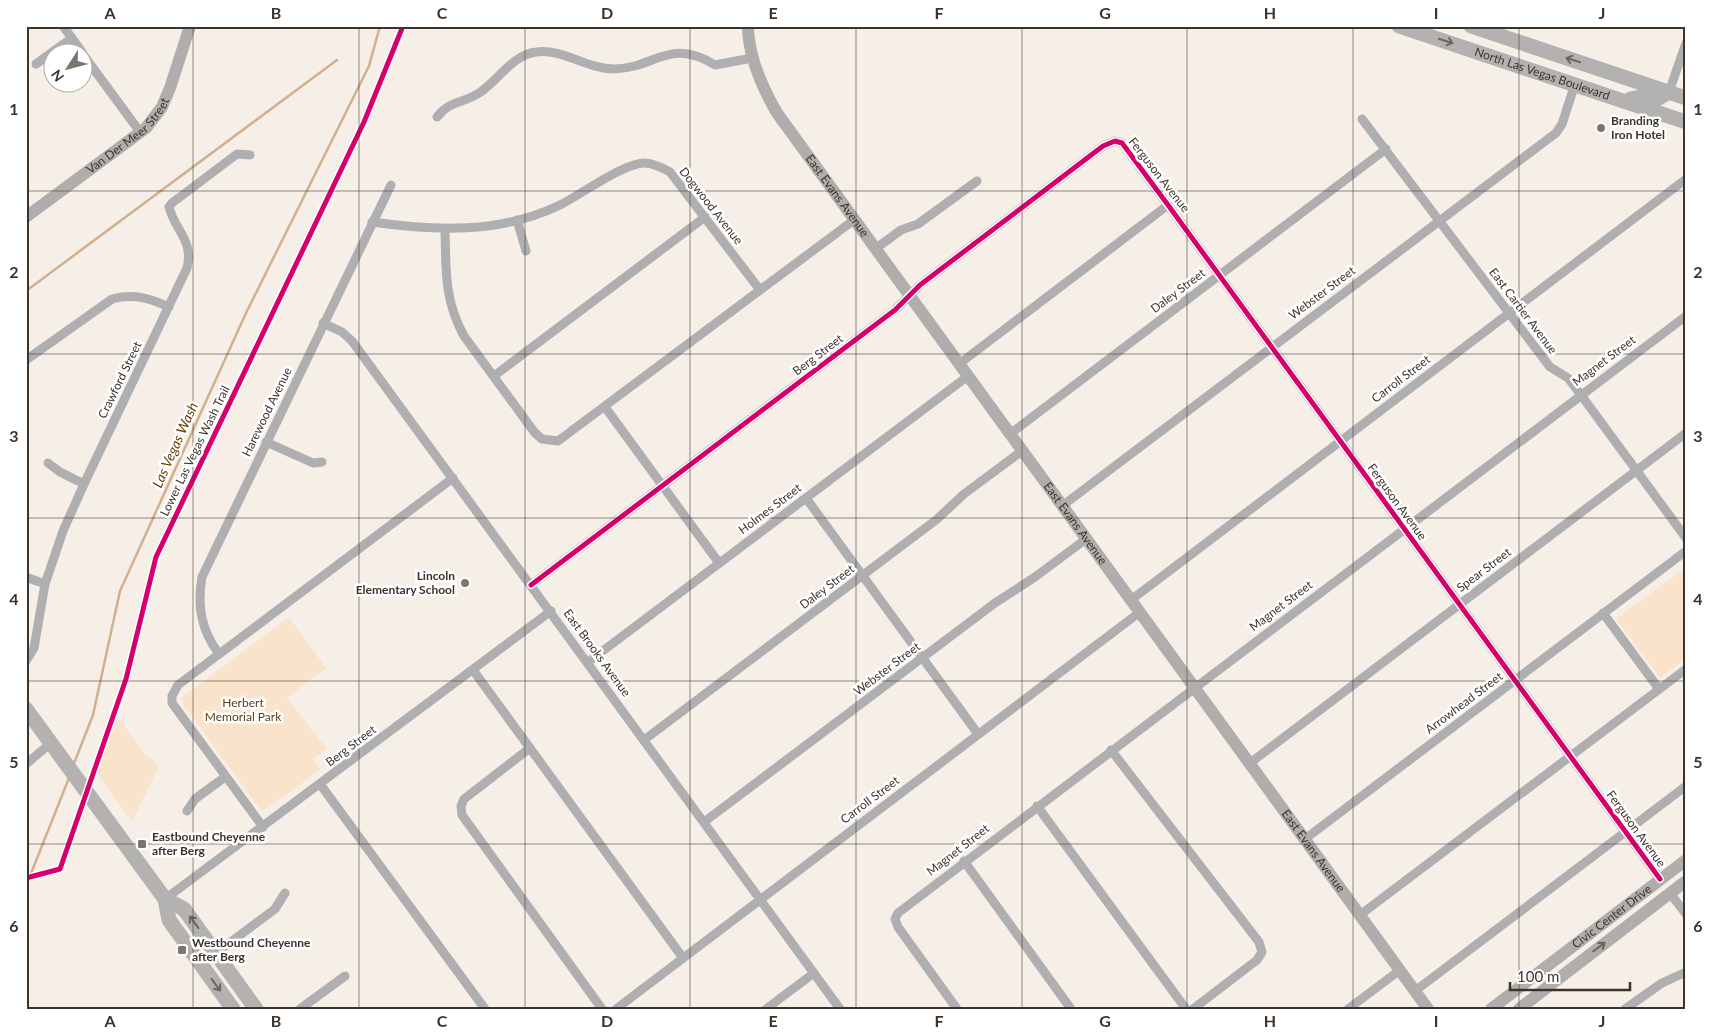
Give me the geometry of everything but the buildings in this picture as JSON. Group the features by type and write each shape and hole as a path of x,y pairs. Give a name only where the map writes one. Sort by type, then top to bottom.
{"main road":[{"name":"North Las Vegas Boulevard","path":"1399,26 1686,122"},
{"name":"North Las Vegas Boulevard","path":"1471,26 1686,98"},
{"path":"1575,84 1584,76 1607,80 1619,75"},
{"path":"1624,100 1642,97 1657,100 1669,92"},
{"path":"26,709 164,899 169,920 233,1009"},
{"path":"164,899 184,909 256,1009"}],"street":[{"path":"63,26 75,42"},
{"name":"Van Der Meer Street","path":"26,217 140,132 162,107 190,26"},
{"name":"East Evans Avenue","path":"748,26 752,58 766,95 776,114 1428,1009"},
{"path":"36,64 72,38"},
{"path":"1669,92 1686,43"},
{"path":"437,117 446,106 480,93 520,57 536,52 552,53 594,67 613,69 631,67 659,56 684,52 699,55 714,65 752,58"},
{"path":"92,67 140,132"},
{"name":"Webster Street","path":"1062,506 1556,133 1562,124 1575,84"},
{"name":"East Cartier Avenue","path":"1362,119 1550,367 1568,378 1686,538"},
{"name":"Ferguson Avenue","path":"1115,141 1122,143 1168,205 1660,879"},
{"name":"Berg Street","path":"531,585 894,310 920,284 1095,152 1115,141"},
{"name":"Daley Street","path":"1010,434 1386,149"},
{"name":"Crawford Street","path":"26,661 34,648 46,584 64,531 84,484 188,268 190,257 187,241 172,219 169,208 172,203 237,154 250,154"},
{"name":"Dogwood Avenue","path":"372,222 418,228 445,229 481,227 517,220 552,208 584,193 621,169 645,163 656,165 670,172 760,290"},
{"name":"Carroll Street","path":"1131,600 1686,179"},
{"path":"875,249 900,230 918,224 977,181"},
{"name":"Harewood Avenue","path":"219,654 209,640 200,618 199,593 202,577 391,185"},
{"path":"959,364 1168,205"},
{"path":"494,376 705,217"},
{"path":"517,220 526,251"},
{"path":"445,229 447,291 455,320 535,433 549,442 558,441 605,407 854,220"},
{"path":"26,360 100,305 112,299 125,296 148,297 169,308"},
{"name":"Magnet Street","path":"957,1009 898,927 895,918 898,913 1110,750 1686,316"},
{"name":"East Brooks Avenue","path":"324,323 342,332 352,341 840,1009"},
{"name":"Holmes Street","path":"588,662 968,376"},
{"path":"605,407 719,563"},
{"name":"Spear Street","path":"1250,763 1686,433"},
{"path":"266,442 313,463 322,462"},
{"name":"Daley Street","path":"644,740 1022,451"},
{"path":"48,462 60,472 84,484"},
{"path":"263,827 172,704 172,696 178,685 453,478"},
{"path":"806,498 978,734"},
{"name":"Webster Street","path":"704,822 922,657 1086,539"},
{"name":"Arrowhead Street","path":"1305,839 1686,551"},
{"path":"26,577 46,584"},
{"name":"Berg Street","path":"164,899 550,611"},
{"name":"Carroll Street","path":"616,1009 1140,612"},
{"path":"1603,613 1659,689"},
{"path":"1360,915 1686,669"},
{"path":"473,670 683,958"},
{"path":"26,764 51,743"},
{"path":"530,748 464,799 461,806 462,815 602,1009"},
{"path":"1110,750 1259,942 1262,952 1257,960 1194,1009"},
{"path":"187,812 195,799 225,776"},
{"path":"320,784 485,1009"},
{"path":"1419,1009 1413,989 1686,786"},
{"path":"1037,806 1186,1009"},
{"name":"Civic Center Drive","path":"1491,1009 1686,860"},
{"path":"964,861 1071,1009"},
{"path":"1686,868 1669,883 1670,893 1686,914"},
{"path":"1627,926 1657,892 1661,883 1660,879"},
{"name":"Civic Center Drive","path":"1518,1009 1686,881"},
{"path":"216,953 275,909 285,893"},
{"path":"1348,1009 1400,970"},
{"path":"1626,1009 1662,983 1686,972"},
{"path":"766,1009 814,973"},
{"path":"300,1009 345,976"}],"green space":[{"path":"1686,567 1686,659 1660,678 1616,619"},
{"name":"Herbert Memorial Park","path":"289,617 326,668 287,698 327,749 313,759 320,770 262,812 184,705 181,698"},
{"path":"118,717 143,752 159,766 132,822 97,773"}],"waterway":[{"name":"Las Vegas Wash","path":"73,766 93,715 120,591 246,313 369,66 380,26"},
{"name":"Las Vegas Wash","path":"26,291 337,60"},
{"name":"Las Vegas Wash","path":"26,886 69,778"}],"cycle path":[{"name":"Lower Las Vegas Wash Trail","path":"26,878 60,869 126,679 156,557 364,122 403,26"},
{"path":"531,585 895,310 920,285 1103,146 1115,141 1122,143 1168,205 1660,879"}],"place":[{"name":"Branding Iron Hotel","path":"1601,128"},
{"name":"Lincoln Elementary School","path":"465,583"},
{"name":"Eastbound Cheyenne after Berg","path":"142,844"},
{"name":"Westbound Cheyenne after Berg","path":"182,950"}]}
